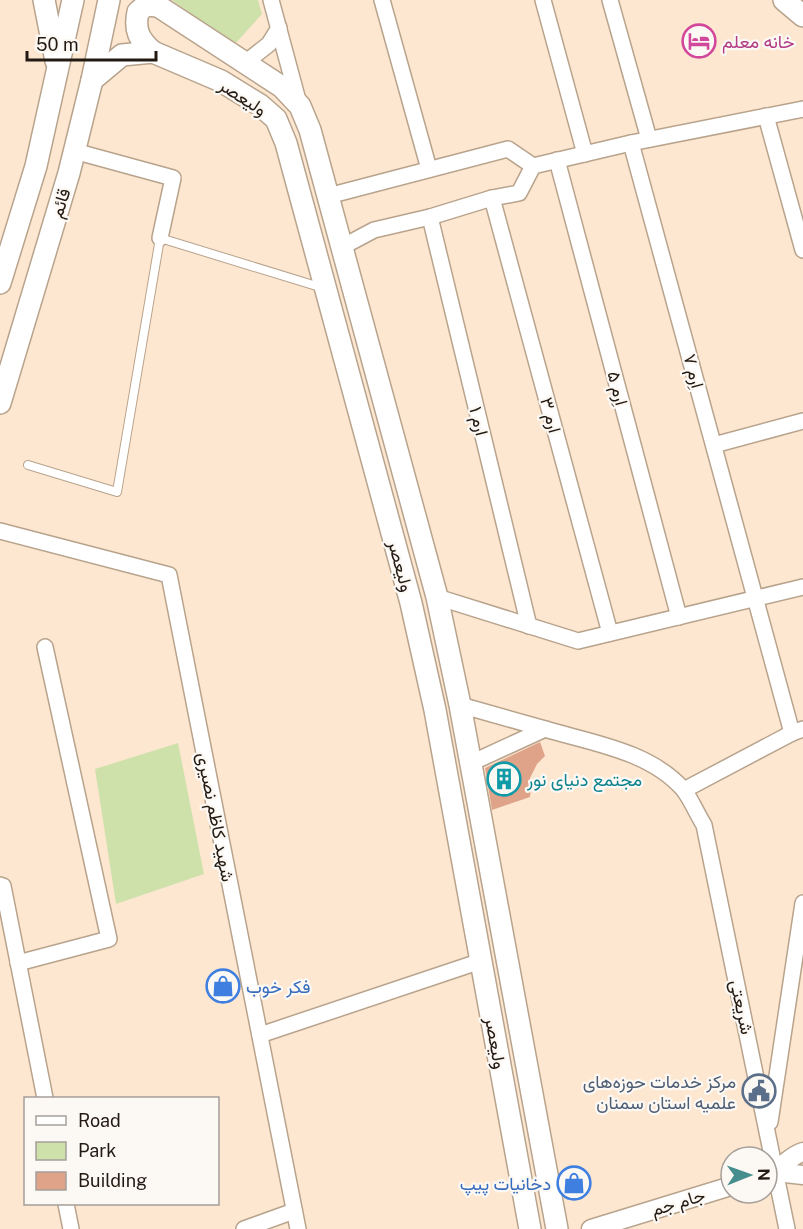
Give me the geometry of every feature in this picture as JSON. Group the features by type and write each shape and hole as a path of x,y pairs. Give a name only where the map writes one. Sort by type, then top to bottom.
{"main road":[{"path":"44,0 58,71"},
{"name":"قائم","path":"0,283 36,166 73,0"},
{"name":"قائم","path":"0,403 74,151 109,0"},
{"path":"784,0 803,16"},
{"path":"153,51 139,38 135,23 138,12 147,5 156,3"},
{"name":"ولیعصر","path":"156,3 282,87 300,106 310,130 436,597 460,705 557,1229"},
{"path":"92,80 122,55 153,51"},
{"name":"ولیعصر","path":"153,51 221,81 260,105 276,119 286,143 411,603 435,710 530,1229"},
{"path":"435,710 460,705"},
{"path":"446,769 471,764"}],"street":[{"path":"271,0 300,106"},
{"path":"382,0 429,169"},
{"path":"543,0 585,154"},
{"path":"610,0 650,139"},
{"path":"245,63 269,44 279,28"},
{"path":"328,196 508,149 533,166 650,139 803,109"},
{"path":"766,116 803,250"},
{"name":"اِرم ۷","path":"632,143 756,598 797,731"},
{"path":"74,151 173,177 160,238"},
{"name":"اِرم ۵","path":"557,160 679,617"},
{"path":"342,247 374,230 430,217 492,198 519,193 533,166"},
{"name":"ارم ۳","path":"492,198 610,633"},
{"name":"ارم ۱","path":"430,217 529,626"},
{"path":"714,445 803,421"},
{"name":"شهید کاظم نصیری","path":"0,531 169,575 298,1229"},
{"path":"436,597 578,641 803,587"},
{"path":"18,963 109,939 45,647"},
{"name":"شریعتی","path":"460,705 629,754 661,769 684,790 704,825 769,1145"},
{"path":"471,764 545,729"},
{"path":"684,790 797,731"},
{"path":"2,885 45,1097"},
{"path":"768,1134 803,903"},
{"path":"260,1035 481,961"},
{"path":"779,1167 795,1154 803,1152"},
{"path":"779,1174 803,1175"},
{"name":"جام جم","path":"591,1229 719,1190"},
{"name":"شریعتی","path":"779,1201 787,1229"},
{"path":"66,1205 71,1229"},
{"path":"244,1229 294,1211"}],"lane":[{"path":"28,465 117,492 160,238 327,289"}],"green space":[{"path":"172,0 258,0 262,14 234,45"},
{"path":"178,743 204,874 116,904 95,769"}],"building":[{"name":"مجتمع دنیای نور","path":"540,742 545,756 537,764 530,778 530,797 492,810 485,768"}],"place":[{"name":"خانه معلم","path":"699,41"},
{"name":"مجتمع دنیای نور","path":"504,779"},
{"name":"فکر خوب","path":"223,986"},
{"name":"مرکز خدمات حوزه‌های علمیه استان سمنان","path":"759,1091"},
{"name":"دخانیات پیپ","path":"574,1183"}]}
